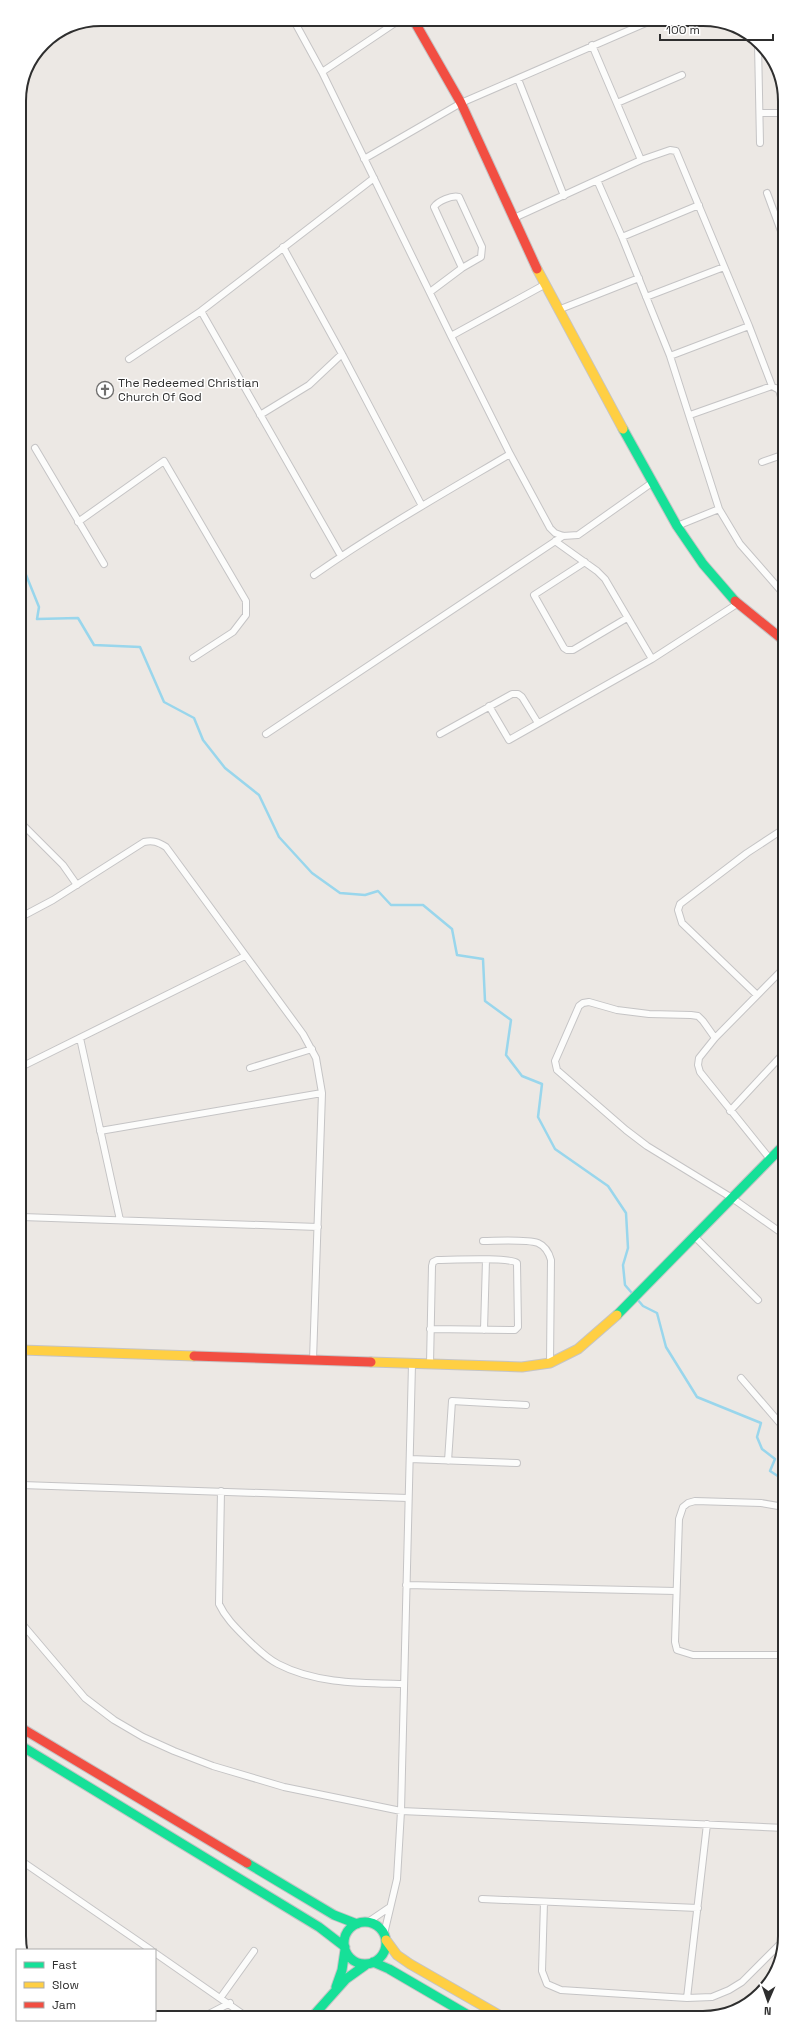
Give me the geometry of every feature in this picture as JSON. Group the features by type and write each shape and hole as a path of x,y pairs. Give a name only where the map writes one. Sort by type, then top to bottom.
{"street":[{"path":"297,26 322,72 510,454 550,528 555,533 563,536 578,535 653,482"},
{"path":"322,72 391,26"},
{"path":"417,26 461,103 544,285 676,526 703,564 737,604 778,636"},
{"path":"364,159 461,103 638,26"},
{"path":"592,45 641,160"},
{"path":"758,51 761,113 760,143"},
{"path":"617,103 682,76"},
{"path":"518,78 564,196"},
{"path":"761,113 778,113"},
{"path":"514,218 641,160 670,150 676,152 749,326 772,386 778,390"},
{"path":"129,359 201,310 374,178"},
{"path":"597,180 622,237 670,356 719,509 740,544 778,587"},
{"path":"767,193 778,223"},
{"path":"430,292 462,268 481,257 482,247 459,197 454,196 436,204 434,207 462,268"},
{"path":"622,237 699,206"},
{"path":"283,247 342,354 422,506"},
{"path":"646,297 724,267"},
{"path":"558,310 639,278"},
{"path":"451,336 544,285"},
{"path":"201,310 341,556"},
{"path":"670,356 749,326"},
{"path":"260,415 309,385 342,354"},
{"path":"690,415 772,386"},
{"path":"35,448 104,564"},
{"path":"314,575 341,556 510,454"},
{"path":"762,462 778,456"},
{"path":"78,522 164,461 246,602 246,615 233,632 193,658"},
{"path":"676,526 719,509"},
{"path":"266,734 563,536"},
{"path":"555,541 585,562 605,579 652,659"},
{"path":"585,562 534,595 564,648 567,650 573,650 627,618"},
{"path":"489,706 509,740 652,659 737,604"},
{"path":"440,734 512,694 518,694 522,697 538,723"},
{"path":"26,828 63,865 77,885"},
{"path":"757,995 682,923 678,910 680,904 686,899 747,853 778,833"},
{"path":"26,914 77,885 144,842 152,840 160,842 166,847 303,1034 312,1049 319,1068 322,1093 313,1360"},
{"path":"26,1065 245,956"},
{"path":"770,1159 700,1072 698,1065 699,1058 715,1038 778,974"},
{"path":"715,1038 698,1016 633,1012 617,1010 589,1002 583,1003 579,1006 555,1065 557,1070 626,1130 647,1146 732,1198 778,1230"},
{"path":"80,1038 120,1220"},
{"path":"250,1068 312,1049"},
{"path":"730,1111 778,1059"},
{"path":"100,1131 322,1093"},
{"path":"26,1350 522,1368 550,1363 578,1349 626,1307 778,1151"},
{"path":"26,1217 318,1227"},
{"path":"695,1237 758,1300"},
{"path":"483,1241 534,1242 543,1246 550,1254 550,1363"},
{"path":"430,1329 513,1331 518,1327 517,1263 512,1260 437,1260 433,1262 430,1329 430,1364"},
{"path":"484,1330 486,1260"},
{"path":"317,2011 350,1975 384,1954 390,1907 397,1880 404,1684 412,1364"},
{"path":"741,1378 778,1421"},
{"path":"448,1461 452,1401 526,1405"},
{"path":"410,1459 517,1463"},
{"path":"26,1485 408,1498"},
{"path":"222,1491 219,1604 223,1613 236,1628 266,1656 278,1664 292,1670 336,1681 404,1684"},
{"path":"778,1506 754,1503 695,1501 682,1507 679,1519 675,1642 677,1650 693,1655 778,1655"},
{"path":"406,1585 676,1591"},
{"path":"26,1630 85,1698 114,1720 143,1737 213,1766 284,1787 400,1811 778,1828"},
{"path":"26,1731 334,1915 357,1924"},
{"path":"26,1749 319,1927 345,1948 354,1961 370,1963 388,1969 461,2011"},
{"path":"687,1998 707,1824"},
{"path":"26,1864 150,1949"},
{"path":"482,1899 698,1908"},
{"path":"544,1902 542,1971 547,1984 561,1990 687,1998 712,1997 729,1990 753,1972 777,1947"},
{"path":"333,1993 342,1970 346,1936 349,1930 357,1924 368,1922 390,1907"},
{"path":"368,1922 374,1924 397,1955 492,2011"},
{"path":"221,1998 254,1951"},
{"path":"156,1954 240,2011"},
{"path":"215,2011 230,2003"}],"waterway":[{"path":"26,575 39,607 37,619 78,618 94,645 140,647 164,702 194,718 203,740 225,768 259,795 279,837 312,873 340,893 365,895 378,891 391,905 423,905 452,929 457,955 483,959 485,1001 511,1020 506,1055 522,1076 542,1084 538,1117 555,1149 608,1186 626,1213 628,1248 623,1265 625,1285 643,1306 657,1313 666,1347 697,1397 761,1423 757,1437 762,1449 775,1459 770,1471 778,1476"}],"traffic: fast":[{"path":"623,429 677,526 703,564 735,601"},
{"path":"617,1315 778,1151"},
{"path":"26,1749 319,1927 345,1947"},
{"path":"247,1863 334,1915 357,1924"},
{"path":"365,1922 380,1928 386,1943 380,1958 365,1964 350,1958 344,1943 350,1928 365,1922"},
{"path":"336,1987 342,1970 345,1950"},
{"path":"373,1962 389,1969 461,2011"},
{"path":"317,2011 346,1979 367,1964"}],"traffic: slow":[{"path":"537,269 623,429"},
{"path":"371,1362 522,1367 550,1363 578,1349 617,1315"},
{"path":"26,1350 194,1356"},
{"path":"386,1940 397,1955 410,1964 492,2011"}],"traffic: jam":[{"path":"417,26 461,103 537,269"},
{"path":"735,601 778,636"},
{"path":"194,1356 371,1362"},
{"path":"26,1731 247,1863"}],"place":[{"name":"The Redeemed Christian Church Of God","path":"105,390"}]}
